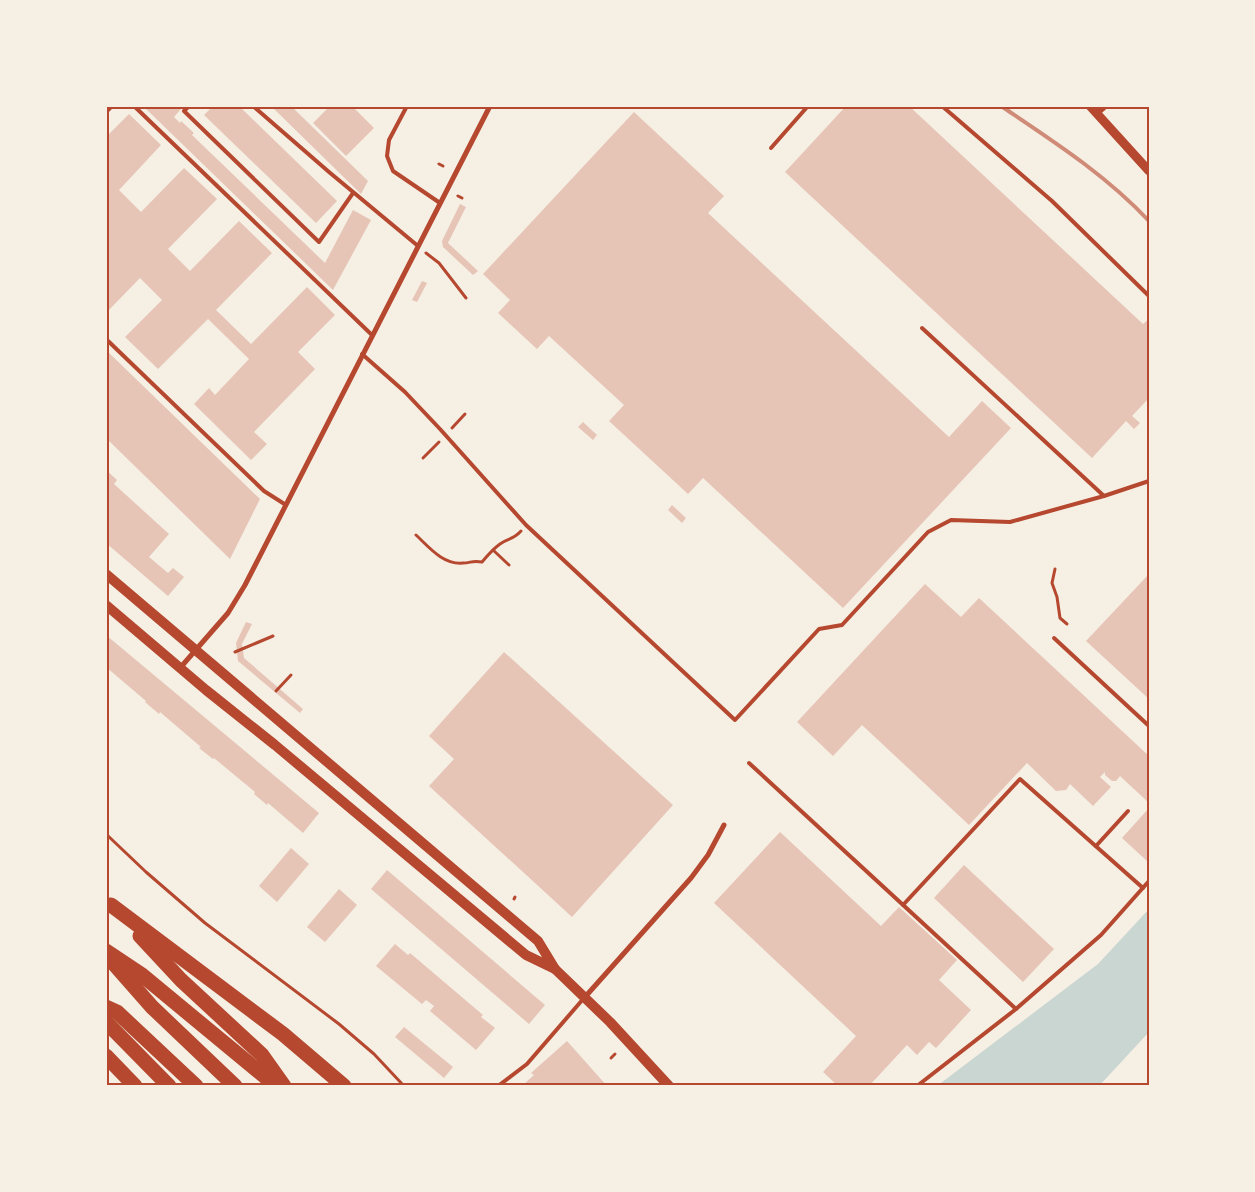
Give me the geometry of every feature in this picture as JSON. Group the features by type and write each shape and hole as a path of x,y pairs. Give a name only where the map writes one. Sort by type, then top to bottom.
{"highway":[{"path":"109,903 181,980 262,1055 284,1086"},
{"path":"109,903 283,1034 344,1086"},
{"path":"106,951 142,975 276,1086"},
{"path":"106,956 152,1007 235,1086"},
{"path":"106,1007 117,1012 196,1086"},
{"path":"106,1022 169,1086"},
{"path":"106,1056 135,1086"}],"main road":[{"path":"106,574 512,917 538,941 555,969 585,997 669,1086"},
{"path":"106,605 526,955 555,969"}],"street":[{"path":"180,668 218,625 236,601 263,552 362,354 490,106"},
{"path":"1090,106 1149,171"},
{"path":"1097,114 1106,106"},
{"path":"585,997 691,878 708,855 724,825"}],"lane":[{"path":"106,112 112,106"},
{"path":"134,106 372,335"},
{"path":"189,106 184,111 319,242 353,192"},
{"path":"253,106 418,246"},
{"path":"407,106 389,140 386,156 393,171 440,203"},
{"path":"771,148 808,106"},
{"path":"942,106 1052,201 1149,296"},
{"path":"922,328 1104,496"},
{"path":"106,339 264,492 286,505"},
{"path":"362,354 405,392 526,525 735,720 819,628 842,625 928,532 951,520 1010,522 1104,496 1149,480"},
{"path":"1054,638 1149,726"},
{"path":"750,763 1016,1009"},
{"path":"904,905 1020,779 1143,888"},
{"path":"1096,846 1128,811"},
{"path":"918,1086 1016,1009 1101,935 1149,881"},
{"path":"498,1086 527,1064 585,997"}],"path":[{"path":"439,164 443,166"},
{"path":"418,246 438,263 466,298"},
{"path":"416,535 436,554 452,562 464,563 473,560 482,562 493,550 507,540 515,538 526,525"},
{"path":"493,550 509,565"},
{"path":"1055,569 1052,583 1057,597 1060,618 1067,624"},
{"path":"235,652 273,636"},
{"path":"276,691 291,675"},
{"path":"106,834 146,872 205,923 339,1024 374,1054 404,1086"},
{"path":"611,1058 615,1054"}],"shaded area":[{"path":"1149,909 1149,1032 1099,1086 937,1086 1098,964"}],"building":[{"path":"143,106 178,106 181,109 174,117 194,133 192,135 325,263 353,210 371,220 333,290"},
{"path":"213,106 239,106 337,201 316,223 204,115"},
{"path":"271,106 291,106 368,181 361,194"},
{"path":"330,106 352,106 374,128 346,156 313,123"},
{"path":"846,106 909,106 1143,324 1149,319 1149,398 1132,416 1140,423 1134,429 1126,421 1092,458 785,172"},
{"path":"634,112 724,196 708,213 949,437 982,401 1011,428 843,608 703,478 688,494 609,421 624,405 549,336 537,349 498,313 510,300 483,274"},
{"path":"129,114 161,145 119,190 141,212 184,168 217,199 168,249 190,271 239,221 272,253 216,310 251,344 307,287 335,315 298,352 315,369 254,432 267,444 251,460 194,404 209,388 215,395 249,359 208,319 158,369 125,337 162,300 140,278 106,313 106,248 108,246 106,245 106,137"},
{"path":"460,204 466,207 448,243 478,271 473,275 443,247 442,241"},
{"path":"422,281 427,283 417,302 412,300"},
{"path":"106,350 260,499 230,559 106,438"},
{"path":"583,422 597,435 593,440 578,427"},
{"path":"106,470 117,480 114,484 169,534 149,557 168,573 173,568 184,577 168,596 106,543"},
{"path":"672,505 686,518 682,523 668,510"},
{"path":"1149,574 1149,699 1086,641"},
{"path":"925,584 961,617 979,598 1149,756 1149,803 1120,776 1116,781 1112,781 1105,775 1105,772 1100,777 1111,787 1093,806 1070,784 1066,790 1056,791 1027,763 969,825 862,725 833,756 797,722"},
{"path":"246,622 252,624 242,644 244,658 303,709 300,713 238,661 236,643"},
{"path":"106,635 319,813 303,833 268,803 267,805 254,794 255,792 214,758 199,748 201,747 160,712 159,714 106,667"},
{"path":"504,652 673,805 572,917 429,786 454,759 429,736"},
{"path":"1149,808 1149,860 1147,861 1122,838"},
{"path":"780,832 881,926 899,907 957,960 939,980 971,1010 936,1048 929,1042 917,1055 907,1045 869,1086 838,1086 823,1072 856,1036 714,903"},
{"path":"291,848 309,864 277,902 259,886"},
{"path":"964,865 1054,949 1023,982 934,898"},
{"path":"387,870 545,1005 529,1024 371,889"},
{"path":"339,889 357,905 325,942 307,927"},
{"path":"395,944 408,955 410,953 483,1015 481,1017 495,1028 476,1050 430,1011 434,1006 426,1000 422,1004 376,966"},
{"path":"404,1027 453,1067 444,1078 395,1037"},
{"path":"567,1041 607,1086 522,1086 534,1075 531,1073"}],"railway":[{"path":"1001,106 1097,174 1149,221"}]}
